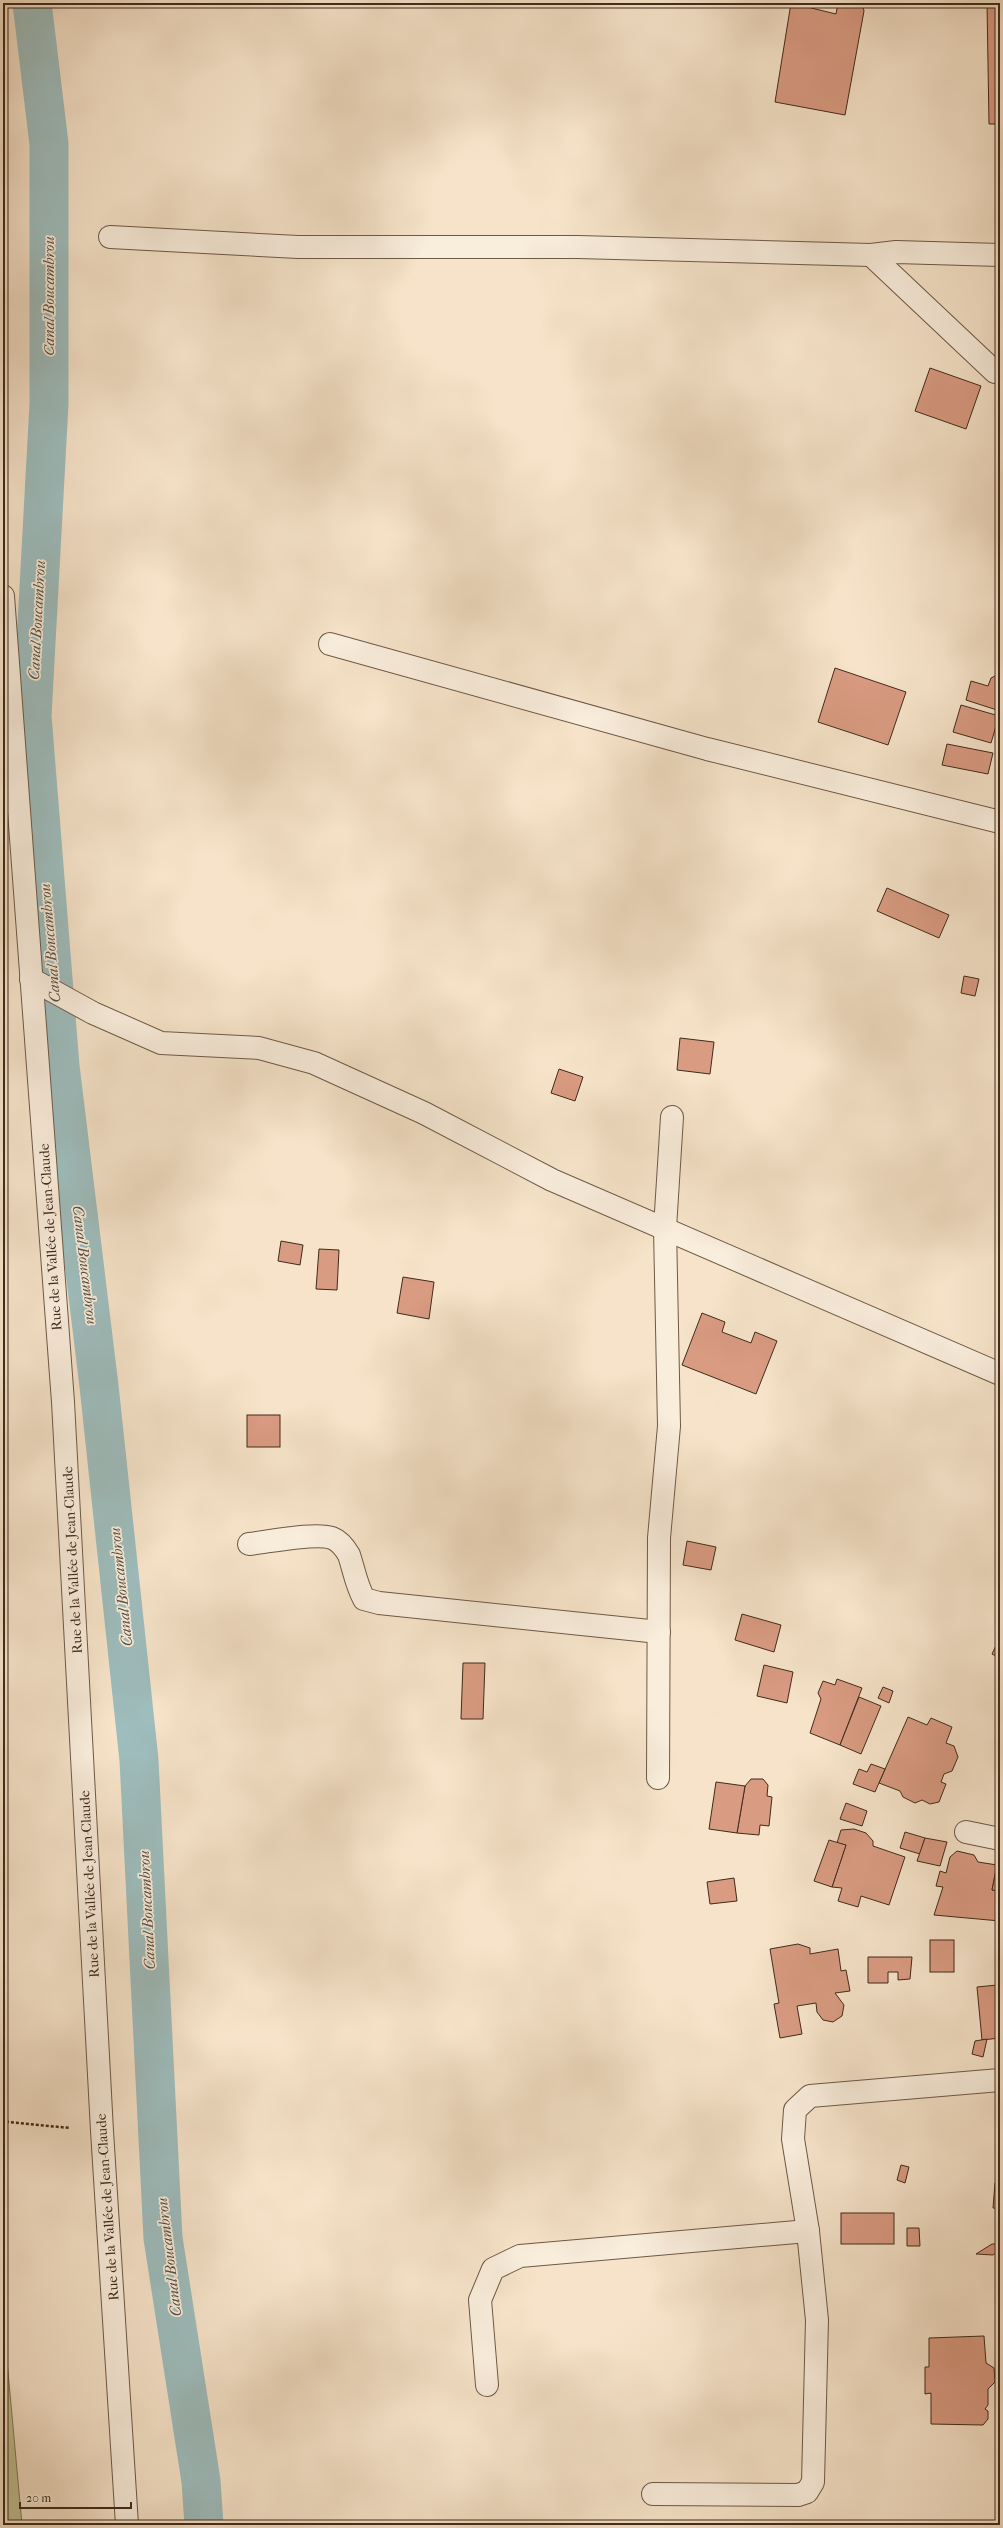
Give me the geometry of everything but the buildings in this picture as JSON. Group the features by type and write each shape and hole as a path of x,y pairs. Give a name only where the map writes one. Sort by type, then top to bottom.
{"street":[{"path":"110,237 298,247 578,247 871,255 896,252 1000,254"},
{"path":"871,255 995,372 1000,373"},
{"name":"Rue de la Vallée de Jean-Claude","path":"3,596 64,1410 102,2131 127,2525"},
{"path":"330,644 708,749 1000,822"},
{"path":"31,979 93,1013 161,1043 259,1048 314,1063 424,1113 552,1180 1000,1374"},
{"path":"658,1778 659,1538 669,1426 665,1228 672,1117"},
{"path":"249,1544 318,1536 332,1538 342,1544 349,1555 356,1584 364,1599 379,1603 659,1632"},
{"path":"966,1832 1000,1839"},
{"path":"653,2494 798,2495 807,2492 813,2482 817,2320 808,2231 793,2139 795,2110 810,2096 1000,2080"},
{"path":"487,2385 480,2300 493,2269 520,2256 808,2231"}],"path":[{"path":"3,2117 8,2122 102,2131"}],"green space":[{"path":"3,2317 22,2525 3,2525"}],"waterway":[{"name":"Canal Boucambrou","path":"32,3 49,144 49,404 32,716 60,1066 99,1386 139,1760 163,2238 201,2481 204,2525"}]}
